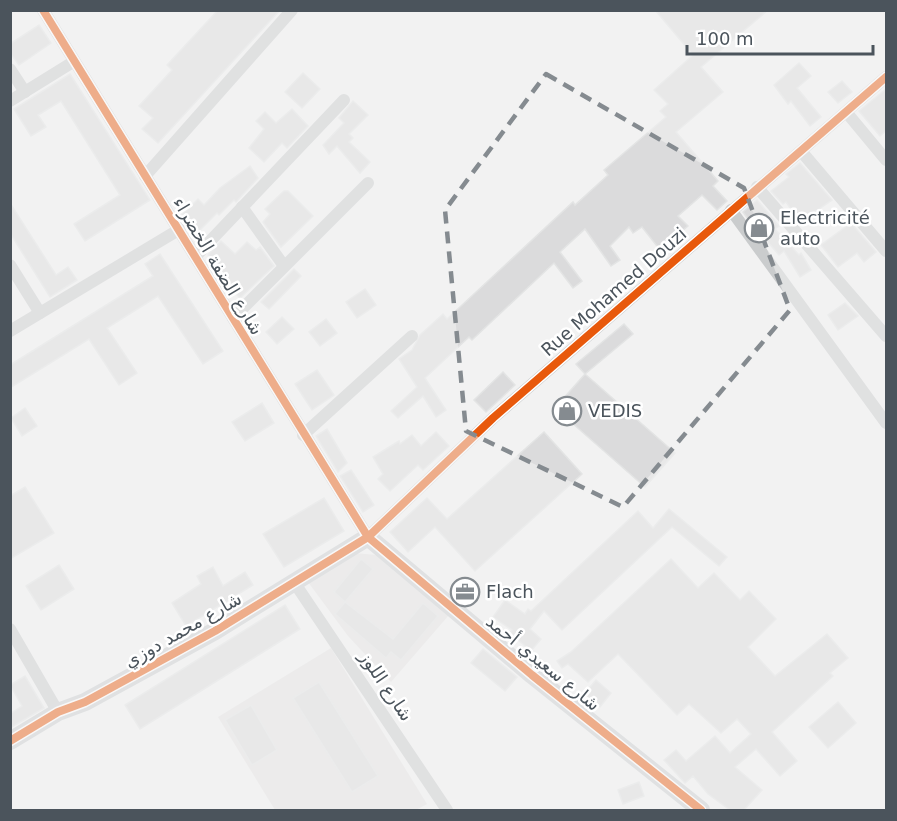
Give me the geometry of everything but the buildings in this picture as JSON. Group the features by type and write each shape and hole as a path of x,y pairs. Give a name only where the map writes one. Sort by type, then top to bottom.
{"street":[{"name":"شارع الضفة الخضراء","path":"43,10 368,537"},
{"path":"145,176 292,10"},
{"path":"10,101 73,62"},
{"path":"10,69 25,92"},
{"name":"Rue Mohamed Douzi","path":"368,537 494,418 886,77"},
{"path":"196,256 344,100"},
{"path":"847,113 886,160"},
{"path":"801,151 886,251"},
{"path":"233,318 368,183"},
{"path":"757,187 886,336"},
{"path":"242,207 284,266"},
{"path":"731,210 886,423"},
{"path":"10,331 180,229"},
{"path":"10,266 40,313"},
{"path":"303,435 412,336"},
{"name":"شارع محمد دوزي","path":"10,741 58,712 86,702 215,631 368,537"},
{"name":"شارع سعيدي أحمد","path":"368,537 532,675 701,810"},
{"name":"شارع اللوز","path":"294,582 447,810"},
{"path":"10,629 15,649 58,712"}],"highlighted area":[{"path":"546,74 744,188 790,310 623,507 466,431 445,210"}],"shaded area":[{"path":"354,553 377,555 449,615 391,682 348,636 308,582"},
{"path":"331,648 427,804 416,810 275,810 218,717"}],"cycle path":[{"path":"43,10 368,537 532,675 701,810"},
{"path":"10,741 58,712 85,702 215,631 368,537 493,418 886,77"}],"place":[{"name":"Electricité auto","path":"759,228"},
{"name":"VEDIS","path":"567,411"},
{"name":"Flach","path":"465,592"}]}
